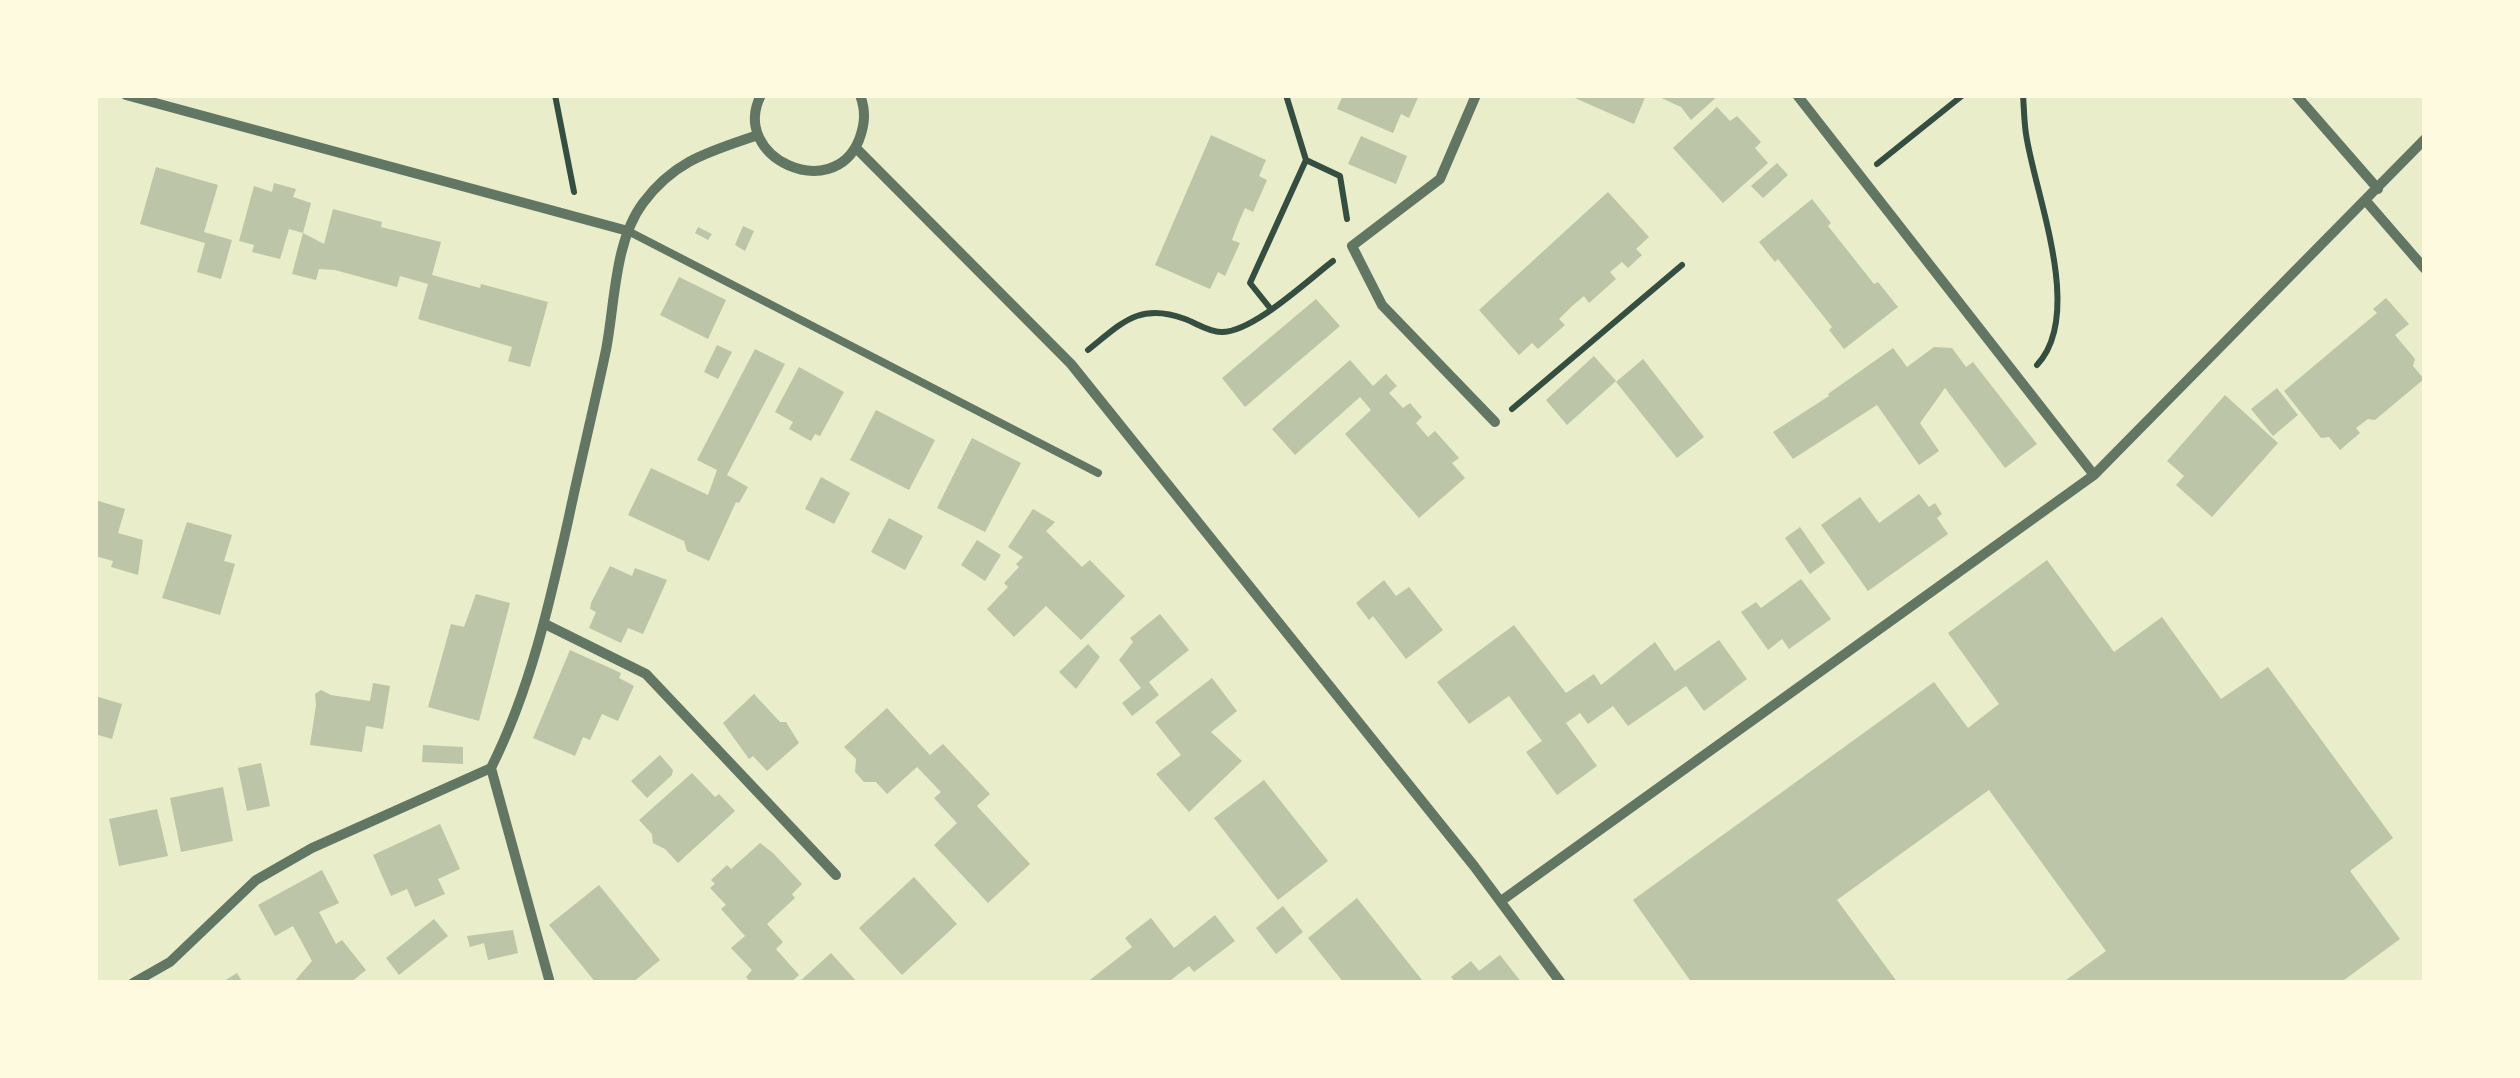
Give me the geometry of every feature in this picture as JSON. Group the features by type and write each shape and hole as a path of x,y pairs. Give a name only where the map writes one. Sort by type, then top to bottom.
{"street":[{"path":"126,95 628,231"},
{"path":"760,95 755,119 766,150 776,161 813,172 844,160 856,148 864,125 860,95"},
{"path":"1476,95 1440,179 1352,246 1382,304 1496,422"},
{"path":"1798,95 2094,475"},
{"path":"2296,95 2378,189"},
{"path":"133,983 170,962 256,880 312,848 491,768 514,722 545,624 628,231 641,205 670,172 690,158 758,135"},
{"path":"1501,901 2094,475 2425,139"},
{"path":"856,148 1071,364 1501,901 1561,983"},
{"path":"2366,201 2425,269"},
{"path":"545,624 628,662 655,682 836,875"},
{"path":"491,768 550,983"}],"lane":[{"path":"628,231 1098,473"}],"path":[{"path":"555,95 579,218"},
{"path":"1270,308 1250,283 1306,160 1286,95"},
{"path":"1860,176 1963,95"},
{"path":"2018,379 2048,353 2057,316 2057,286 2025,132 2024,95"},
{"path":"1071,364 1136,315 1163,312 1222,332 1254,320 1352,246 1340,176 1306,160"},
{"path":"1496,422 1682,265"}],"building":[{"path":"1343,95 1419,95 1409,118 1401,114 1393,133 1337,109"},
{"path":"1568,95 1646,95 1634,124"},
{"path":"1655,95 1719,95 1691,120 1681,107"},
{"path":"1717,107 1730,121 1737,116 1761,142 1755,148 1768,163 1723,203 1673,148"},
{"path":"1211,135 1266,160 1259,176 1267,180 1253,212 1245,208 1238,224 1232,240 1240,243 1225,276 1218,272 1210,289 1155,265"},
{"path":"1361,136 1407,156 1396,184 1348,164"},
{"path":"1777,163 1788,175 1763,198 1751,186"},
{"path":"156,167 218,185 204,232 232,240 221,279 197,272 205,243 140,224"},
{"path":"274,183 296,189 293,197 311,203 303,233 289,229 280,259 252,252 254,245 239,241 254,186 272,192"},
{"path":"1608,192 1649,237 1636,249 1642,255 1628,268 1622,262 1610,272 1616,279 1589,303 1584,296 1571,307 1559,319 1565,325 1538,349 1532,343 1519,355 1479,310"},
{"path":"1812,199 1874,284 1878,282 1898,307 1844,349 1829,330 1832,327 1778,259 1775,262 1759,242"},
{"path":"333,209 382,222 381,227 441,242 432,275 548,302 530,367 508,361 512,347 418,319 428,284 400,276 397,287 335,270 319,269 316,280 292,274 303,233 324,244"},
{"path":"743,226 754,231 745,251 735,245"},
{"path":"698,227 712,234 708,240 695,233"},
{"path":"679,277 726,300 708,339 660,315"},
{"path":"2386,298 2409,324 2395,335 2415,359 2413,366 2424,379 2375,420 2368,419 2356,428 2360,433 2340,450 2329,437 2321,438 2284,391 2377,313 2373,309"},
{"path":"1316,299 1340,326 1245,407 1222,378"},
{"path":"717,345 732,352 718,379 704,372"},
{"path":"1934,347 1952,348 1966,367 1973,362 2037,444 2005,468 1945,388 1920,423 1939,451 1919,465 1877,405 1793,459 1773,432 1893,348 1907,367"},
{"path":"755,349 785,364 727,475 748,487 736,502 709,561 687,551 684,541 628,515 651,468 708,495 717,470 697,460"},
{"path":"1594,356 1616,381 1567,425 1546,400"},
{"path":"1643,359 1704,437 1677,458 1616,382"},
{"path":"1350,360 1373,386 1386,374 1397,386 1389,393 1403,408 1410,403 1422,417 1416,423 1428,437 1435,431 1459,458 1452,463 1465,478 1419,518 1345,434 1371,410 1360,397 1295,455 1272,429"},
{"path":"799,367 844,392 820,436 815,434 811,441 789,429 793,422 775,412"},
{"path":"2277,388 2298,415 2273,436 2251,409"},
{"path":"2225,395 2278,443 2212,517 2176,485 2184,476 2167,461"},
{"path":"876,410 935,440 909,490 850,460"},
{"path":"972,438 1021,463 985,532 937,508"},
{"path":"821,477 850,493 834,524 805,509"},
{"path":"1919,494 1929,507 1935,503 1942,514 1937,518 1948,534 1868,591 1821,525 1860,497 1879,523"},
{"path":"95,500 125,509 118,533 143,540 138,575 111,567 113,561 95,556"},
{"path":"1033,509 1055,522 1046,531 1082,567 1090,560 1125,596 1081,640 1046,606 1014,637 987,609 1008,587 1004,583 1019,567 1016,564 1023,557 1008,547"},
{"path":"889,518 923,536 905,570 871,552"},
{"path":"187,522 232,535 224,561 235,564 220,615 162,598"},
{"path":"1800,527 1825,563 1810,574 1785,538"},
{"path":"977,540 1001,555 985,581 961,565"},
{"path":"2047,560 2114,652 2162,617 2221,699 2268,667 2393,838 2350,871 2400,939 2340,983 2062,983 2106,951 1989,790 1837,900 1898,983 1692,983 1633,900 1934,682 1968,728 1999,704 1948,633"},
{"path":"610,566 632,576 635,568 667,580 643,634 628,628 621,643 589,628 596,612 590,609 591,603"},
{"path":"1801,579 1831,619 1789,649 1782,639 1768,650 1741,612 1756,602 1761,608"},
{"path":"1384,580 1396,596 1409,587 1443,630 1406,659 1373,616 1369,620 1356,603"},
{"path":"476,594 510,603 479,721 428,707 451,624 464,627"},
{"path":"1160,614 1189,650 1149,682 1159,695 1132,716 1122,703 1141,688 1119,660 1133,642 1130,638"},
{"path":"1514,625 1566,693 1594,674 1601,685 1655,642 1675,671 1719,640 1747,679 1704,711 1686,686 1628,726 1613,706 1588,724 1580,713 1566,723 1597,766 1557,795 1526,752 1542,741 1509,696 1469,724 1437,682"},
{"path":"1088,644 1100,657 1076,689 1059,672"},
{"path":"570,650 621,673 619,678 634,686 618,721 602,714 590,740 583,737 575,756 533,738"},
{"path":"1212,678 1237,711 1211,732 1242,761 1189,812 1156,774 1181,755 1155,722"},
{"path":"373,683 390,686 383,729 366,726 362,752 310,745 315,694 321,690 370,701"},
{"path":"754,694 780,722 786,722 799,743 767,771 753,756 749,759 723,723"},
{"path":"95,696 122,704 112,739 95,734"},
{"path":"887,708 930,755 943,744 990,794 977,806 1030,864 988,903 934,845 957,823 934,798 941,792 917,767 887,794 876,782 864,782 855,772 856,759 844,747"},
{"path":"423,745 463,747 463,764 422,762"},
{"path":"660,755 673,770 672,775 647,798 631,781"},
{"path":"261,763 270,806 247,811 238,768"},
{"path":"692,773 735,811 678,863 653,843 652,834 639,820"},
{"path":"1264,780 1328,861 1278,900 1214,818"},
{"path":"223,787 233,841 181,852 170,798"},
{"path":"157,809 168,856 119,866 109,819"},
{"path":"440,824 460,869 438,879 445,894 415,907 407,889 391,896 373,855"},
{"path":"760,843 802,884 792,894 795,898 767,924 783,942 776,949 799,975 790,983 751,983 746,977 752,970 731,948 745,936 721,909 726,905 710,888 715,884 711,880 727,865 731,869"},
{"path":"322,870 339,903 319,912 336,944 342,940 366,970 350,983 293,983 312,961 293,926 275,936 258,905"},
{"path":"914,877 957,924 902,975 859,928"},
{"path":"599,885 660,960 632,983 596,983 549,925"},
{"path":"1357,898 1422,980 1344,983 1308,938"},
{"path":"1283,906 1303,932 1276,954 1256,928"},
{"path":"1215,915 1235,941 1194,972 1189,966 1167,983 1086,983 1132,947 1125,938 1151,918 1174,948"},
{"path":"434,919 448,936 399,975 386,958"},
{"path":"513,930 518,953 488,960 484,943 470,947 467,936"},
{"path":"831,953 858,983 798,983"},
{"path":"1500,955 1522,983 1456,983 1451,977 1471,961 1479,971"},
{"path":"237,973 243,983 221,983"}]}
